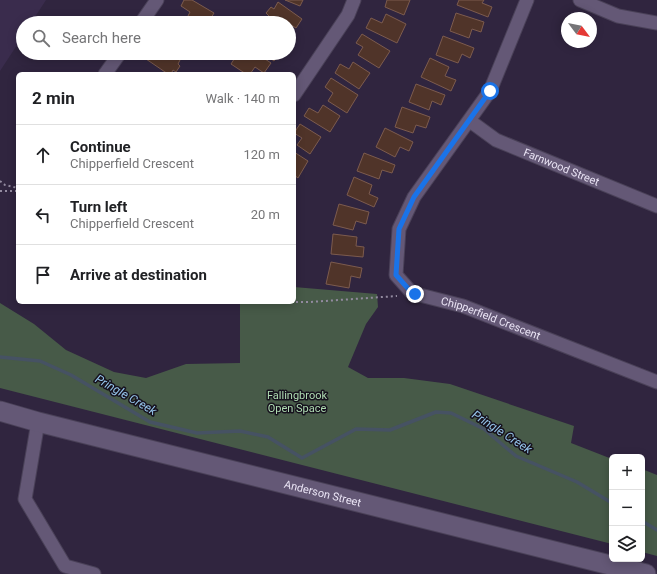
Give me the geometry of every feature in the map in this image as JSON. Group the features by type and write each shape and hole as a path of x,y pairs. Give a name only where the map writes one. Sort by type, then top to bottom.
{"street":[{"path":"146,16 157,0"},
{"path":"296,92 348,14 354,0"},
{"name":"Chipperfield Crescent","path":"527,0 490,91 470,121 414,197 399,229 396,275 412,293 463,306 657,382"},
{"path":"580,0 618,16 657,23"},
{"path":"106,72 115,60"},
{"name":"Farnwood Street","path":"470,121 496,140 657,206"},
{"name":"Anderson Street","path":"0,411 38,422 646,574"},
{"path":"38,422 24,498 65,566 94,574"}],"path":[{"path":"0,181 5,185 16,189"},
{"path":"0,191 16,190"},
{"path":"296,302 415,294"}],"shaded area":[{"path":"0,0 46,0 36,16 16,16 16,47 0,71"}],"green space":[{"name":"Fallingbrook Open Space","path":"296,287 377,294 378,307 366,324 348,367 368,378 404,378 450,384 574,426 571,443 609,458 609,543 0,388 0,303 34,324 66,350 114,372 146,378 186,364 240,363 240,304 296,304"},
{"path":"645,470 657,475 657,556 645,553"}],"building":[{"path":"184,0 192,0 214,13 212,16 188,16 190,12 181,6"},
{"path":"285,0 303,0 300,6"},
{"path":"387,0 410,0 404,15 385,7"},
{"path":"459,0 484,0 482,3 492,7 488,17 457,5"},
{"path":"278,2 302,19 296,28 296,16 269,16 266,13 271,7 274,9"},
{"path":"456,13 484,22 481,32 472,29 469,38 450,31"},
{"path":"386,14 406,24 397,43 366,28 371,18 382,23"},
{"path":"362,34 390,51 379,68 358,55 363,47 356,43"},
{"path":"443,36 474,48 470,58 462,54 458,63 436,55"},
{"path":"430,58 449,67 445,76 456,80 451,91 421,77"},
{"path":"147,60 180,60 178,64 180,66 176,72 173,70 172,72 165,72"},
{"path":"234,60 266,60 271,63 265,72 255,67 251,72 243,72 231,64"},
{"path":"353,62 370,73 359,89 335,73 340,64 349,69"},
{"path":"331,78 358,95 347,113 328,101 333,93 325,87"},
{"path":"416,84 445,95 441,105 432,101 429,110 409,102"},
{"path":"323,105 340,116 330,132 304,116 309,108 318,113"},
{"path":"402,107 430,117 426,128 416,125 413,133 395,127"},
{"path":"300,124 321,137 310,154 297,145 302,138 296,134 296,130"},
{"path":"385,128 413,142 409,151 400,147 395,157 376,147"},
{"path":"296,153 308,161 298,178 296,176"},
{"path":"364,153 395,165 392,173 382,170 379,179 357,171"},
{"path":"354,177 372,185 369,194 378,198 374,207 347,195"},
{"path":"339,204 369,212 366,224 356,221 353,230 333,225"},
{"path":"333,234 357,237 356,246 364,247 363,257 331,254"},
{"path":"331,262 362,268 360,278 351,276 349,288 326,284"}],"waterway":[{"name":"Pringle Creek","path":"0,357 40,361 71,375 150,422 197,433 240,431 268,437 302,458 356,429 390,430 436,412 451,413 484,429 516,456 577,482 609,501"},
{"name":"Pringle Creek","path":"645,523 657,530"}],"route":[{"path":"415,294 412,293 396,275 399,229 414,197 470,121 490,91"}]}
